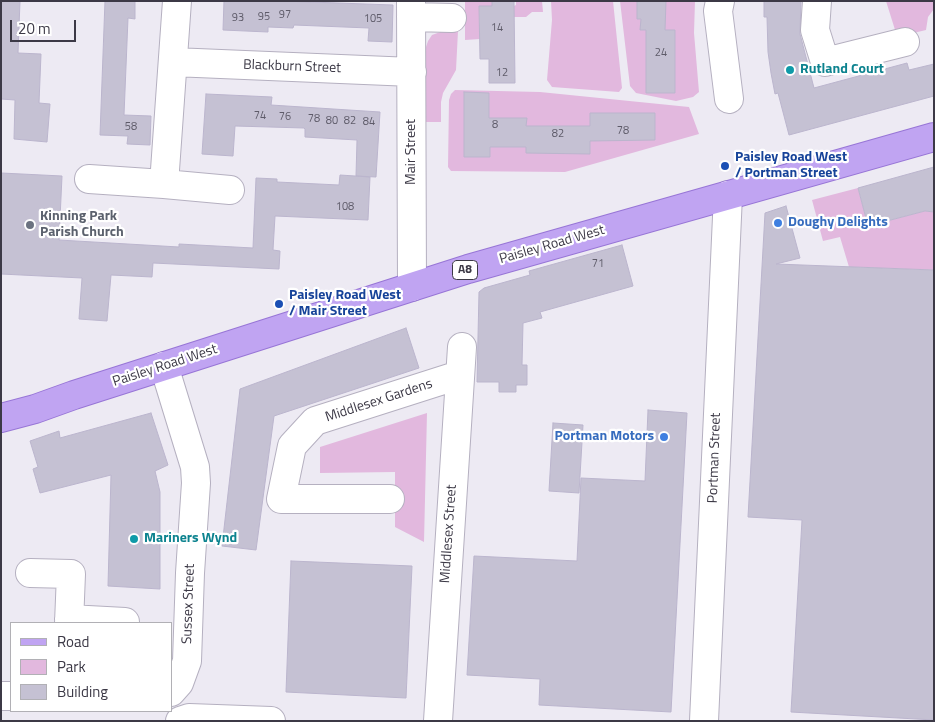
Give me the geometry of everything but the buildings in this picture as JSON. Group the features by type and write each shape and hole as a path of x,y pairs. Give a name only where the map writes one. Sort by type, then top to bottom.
{"main road":[{"name":"Paisley Road West","path":"1,418 35,409 164,366 534,250 934,137"}],"street":[{"path":"164,184 177,1"},
{"path":"720,1 718,11 730,99"},
{"path":"817,1 815,30 825,62 905,42"},
{"name":"Mair Street","path":"412,287 412,9 452,18"},
{"name":"Blackburn Street","path":"173,62 412,72"},
{"path":"89,179 230,190"},
{"name":"Portman Street","path":"704,721 728,195"},
{"name":"Middlesex Street","path":"438,721 462,347"},
{"name":"Sussex Street","path":"164,366 195,467 196,483 187,660 185,672 172,691"},
{"name":"Middlesex Gardens","path":"390,500 281,499 292,446 315,421 459,375"},
{"path":"30,573 71,574 69,621 97,622"},
{"path":"180,721 189,718 271,721"}],"green space":[{"path":"465,1 492,1 492,6 479,6 480,39 465,40"},
{"path":"516,1 542,1 543,12 532,12 526,17 514,17"},
{"path":"551,1 613,1 622,88 619,92 552,87 547,80 552,20"},
{"path":"620,1 695,1 694,33 699,92 693,97 676,101 636,93 630,86"},
{"path":"886,1 934,1 934,9 928,17 926,30 905,35 896,33"},
{"path":"443,31 458,31 456,70 443,93 441,122 424,122 426,47 432,35"},
{"path":"455,90 540,92 689,107 699,134 565,172 451,171 448,167 449,100"},
{"path":"858,188 868,226 925,211 934,212 934,270 849,267 840,237 823,241 812,200"},
{"path":"427,413 424,542 395,527 395,472 320,473 320,447"}],"place":[{"name":"Rutland Court","path":"790,70"},
{"name":"Paisley Road West / Portman Street","path":"725,166"},
{"name":"Doughy Delights","path":"778,223"},
{"name":"Kinning Park Parish Church","path":"30,225"},
{"name":"Paisley Road West / Mair Street","path":"279,304"},
{"name":"Portman Motors","path":"664,437"},
{"name":"Mariners Wynd","path":"134,539"}]}
